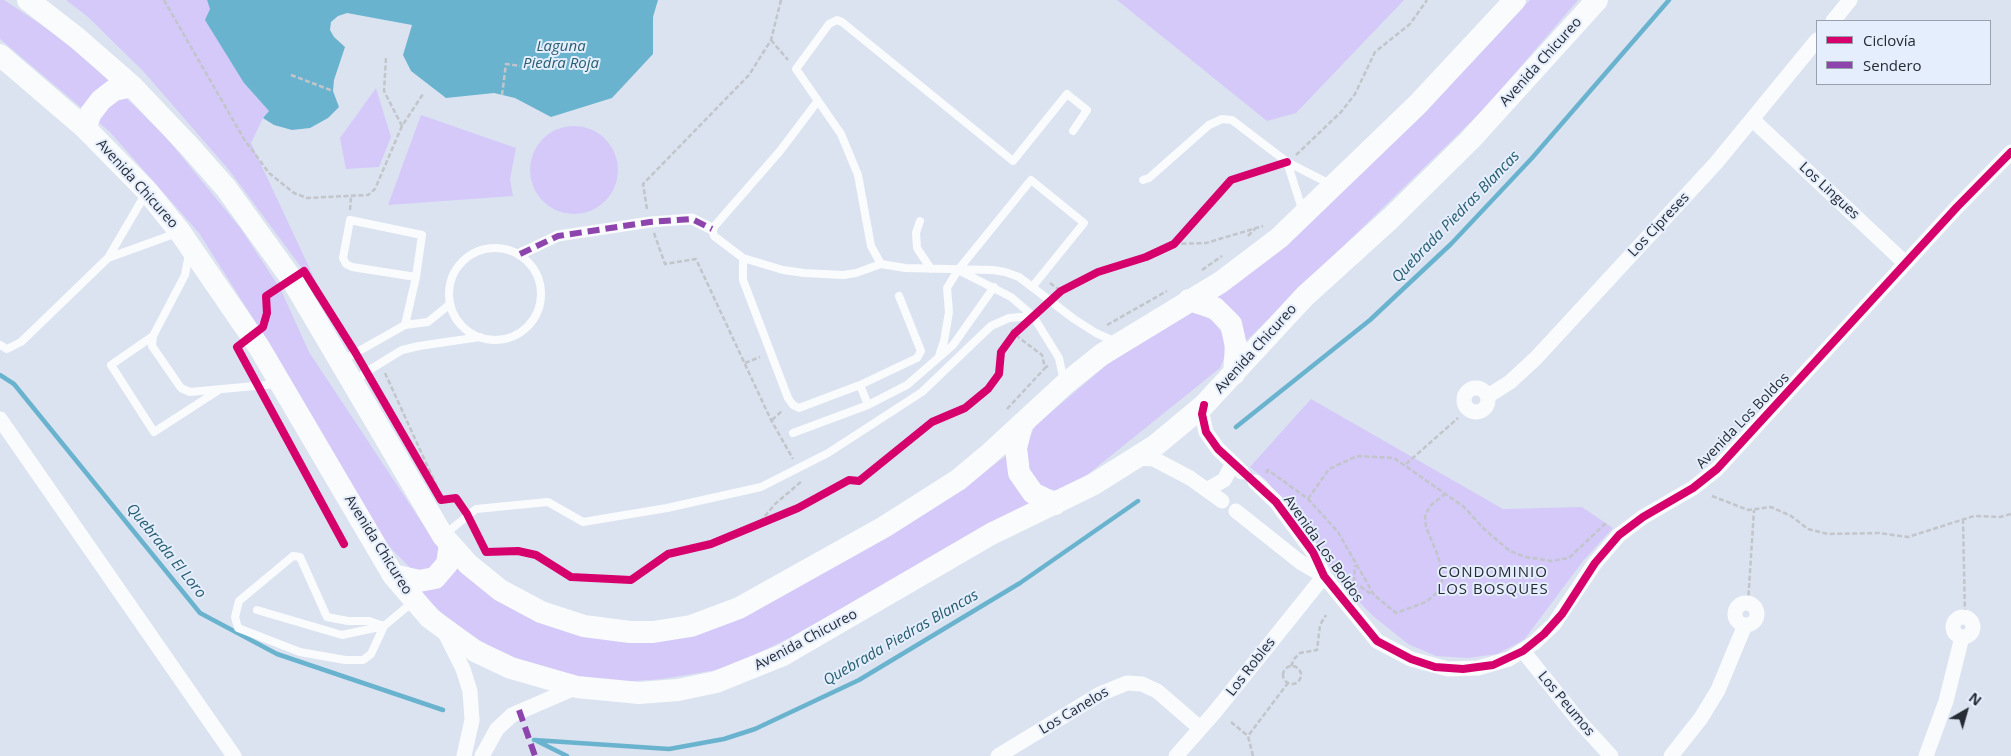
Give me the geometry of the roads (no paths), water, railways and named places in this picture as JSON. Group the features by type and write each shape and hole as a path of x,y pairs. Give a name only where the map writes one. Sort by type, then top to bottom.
{"main road":[{"path":"28,0 77,38 132,86 189,146 246,214 296,286 446,541 468,564 500,590 541,612 592,628 630,632 653,632 691,626 764,595 884,527 958,480 988,456 1013,418 1065,384 1182,294 1244,266 1304,214 1424,98 1515,0"},
{"name":"Avenida Chicureo","path":"0,55 85,128 147,192 185,239 259,347 393,575 414,601 443,629 459,641 492,660 529,674 577,687 639,693 697,687 735,676 784,655 991,534 1094,484 1137,458 1204,405 1305,296 1391,218 1470,140 1597,0"},
{"path":"85,128 91,113 100,100 114,90 132,86"},
{"path":"1182,294 1215,308 1231,324 1236,346 1234,374"},
{"path":"1013,418 1019,473 1033,493 1055,504"},
{"path":"393,575 419,582 434,578 447,564 446,541"}],"street":[{"path":"1834,20 1850,0"},
{"name":"Los Cipreses","path":"1488,396 1510,382 1536,358 1716,163 1816,41"},
{"name":"Los Lingues","path":"1753,120 1905,263"},
{"name":"Avenida Los Boldos","path":"1257,484 1276,502 1312,552 1324,576 1377,641 1411,660 1435,667 1463,669 1493,664 1523,651 1554,624 1586,574 1611,543 1643,517 1693,488 1717,469 1905,263 2011,152"},
{"path":"520,254 558,236 650,222 692,219 712,229"},
{"path":"1204,405 1202,414 1206,432 1237,468 1224,480 1208,489"},
{"path":"0,419 234,756"},
{"path":"1137,458 1154,459 1208,489 1222,500"},
{"name":"Avenida Los Boldos","path":"1236,511 1300,562 1324,576"},
{"name":"Los Robles","path":"1176,756 1324,576"},
{"path":"1671,756 1692,730 1714,697 1745,625 1754,622 1757,618 1756,608 1748,602"},
{"path":"1926,756 1946,701 1962,637 1970,634 1973,626 1972,622 1965,617"},
{"path":"443,629 463,670 470,691 472,720 464,756"},
{"name":"Los Peumos","path":"1523,651 1573,714 1611,756"},
{"name":"Los Canelos","path":"998,756 1100,694 1128,682 1142,684 1157,691 1200,728"},
{"path":"482,756 498,729 512,715 577,687"}],"lane":[{"path":"881,264 871,246 858,175 841,134 817,102 796,69 829,24 837,20 842,22 1013,161 1066,94 1087,110 1073,131"},
{"path":"817,102 780,151 712,229 714,236 742,258 783,270 827,276 856,274 881,264 905,268 993,270 1005,272 1019,277 1033,286 1050,301 1096,333 1118,343"},
{"path":"1143,180 1149,178 1209,125 1222,119 1232,120 1287,162 1334,186"},
{"path":"1287,162 1304,214"},
{"path":"939,356 944,341 949,312 947,288 958,270 1031,180 1084,223 1033,286"},
{"path":"0,345 7,348 21,342 108,258 147,192"},
{"path":"405,325 416,277 422,234 350,220 343,258 346,264 352,267 416,277"},
{"path":"920,221 916,232 917,248 931,269"},
{"path":"108,258 185,239 185,275 153,336 152,346 181,388 190,392 281,383"},
{"path":"353,384 366,372 402,350 480,338 494,340 509,338 523,331 533,321 540,307 542,292 539,278 531,264 520,254 505,248 490,248 475,252 462,261 451,281 450,304 455,317 466,330 480,338"},
{"path":"742,258 743,280 791,402 799,408 860,385 917,358 920,354 920,346 898,296"},
{"path":"958,270 1012,297 1033,316 1059,358 1065,384"},
{"path":"794,433 868,405 907,385 954,344 994,287"},
{"path":"340,362 405,325 428,322 450,304"},
{"path":"446,541 476,509 548,502 583,522 667,508 761,487 828,454 922,392 991,326 1009,318 1033,316"},
{"path":"153,336 111,365 154,432 220,389"},
{"path":"860,385 868,405"},
{"path":"384,626 369,621 348,621 327,617 300,556 293,556 239,601 235,617 238,628 300,652 345,660 363,660 371,654 384,626 414,601"},
{"path":"257,610 342,634 384,626"}],"water":[{"name":"Laguna Piedra Roja","path":"207,0 658,0 653,17 653,54 612,98 551,117 515,98 494,93 446,98 411,71 403,55 412,25 347,13 338,16 331,22 330,30 334,37 345,47 334,80 333,91 339,107 328,118 310,128 292,130 274,125 263,118 269,111 244,83 205,20 210,9"}],"waterway":[{"name":"Quebrada Piedras Blancas","path":"1236,427 1370,320 1451,244 1532,158 1669,0"},
{"name":"Quebrada El Loro","path":"0,375 14,384 200,613 277,654 443,710"},
{"name":"Quebrada Piedras Blancas","path":"534,740 669,749 724,739 755,729 859,680 1020,583 1138,501"},
{"name":"Quebrada El Loro","path":"537,741 567,756"}],"district":[{"name":"CONDOMINIO LOS BOSQUES","path":"1493,582"}]}
